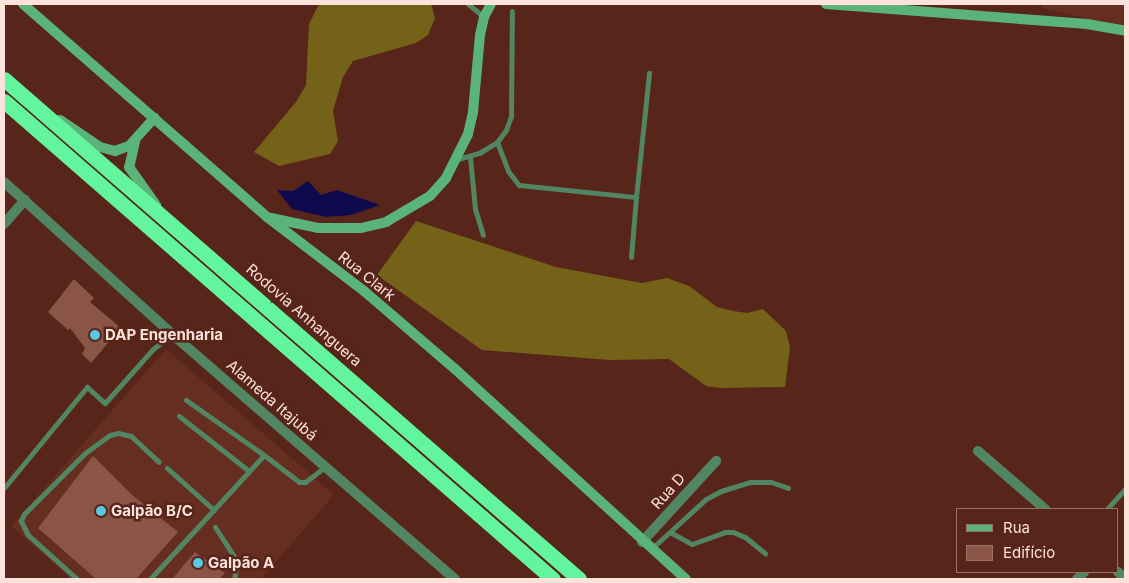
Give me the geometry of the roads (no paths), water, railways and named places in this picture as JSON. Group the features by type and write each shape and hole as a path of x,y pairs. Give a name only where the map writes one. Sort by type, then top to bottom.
{"highway":[{"name":"Rodovia Anhanguera","path":"4,80 579,579"},
{"path":"4,101 553,579"}],"main road":[{"name":"Rua Clark","path":"23,4 267,217 364,291 455,369 642,542 686,579"},
{"path":"267,217 338,230 374,226 413,208 430,196 446,178 458,159 474,112 484,17 491,4"},
{"path":"826,4 1087,24 1125,31"},
{"path":"28,100 108,150 122,149 138,136 154,118"},
{"path":"138,136 130,152 129,167 171,223"}],"street":[{"name":"Alameda Itajubá","path":"4,182 172,334 455,579"},
{"path":"4,224 25,200"},
{"path":"978,451 1044,508"},
{"name":"Rua D","path":"642,542 716,461"}],"lane":[{"path":"468,4 484,17"},
{"path":"458,159 470,157 497,142 506,130 511,116 512,11"},
{"path":"631,257 649,73"},
{"path":"497,142 508,171 519,185 636,197"},
{"path":"470,157 475,209 483,235"},
{"path":"4,488 87,387 104,402 153,349 172,334"},
{"path":"186,400 299,482 305,482 325,467"},
{"path":"179,416 249,471"},
{"path":"77,579 28,535 22,521 24,514 85,453 110,435 118,433 131,436 159,462"},
{"path":"150,579 264,455"},
{"path":"167,468 214,510"},
{"path":"651,549 706,499 728,488 750,482 772,482 788,488"},
{"path":"1108,508 1125,489"},
{"path":"215,527 237,561 234,579"},
{"path":"670,532 692,544 725,532 733,532 745,537 766,554"}],"place":[{"name":"DAP Engenharia","path":"95,335"},
{"name":"Galpão B/C","path":"101,511"},
{"name":"Galpão A","path":"198,563"}]}
